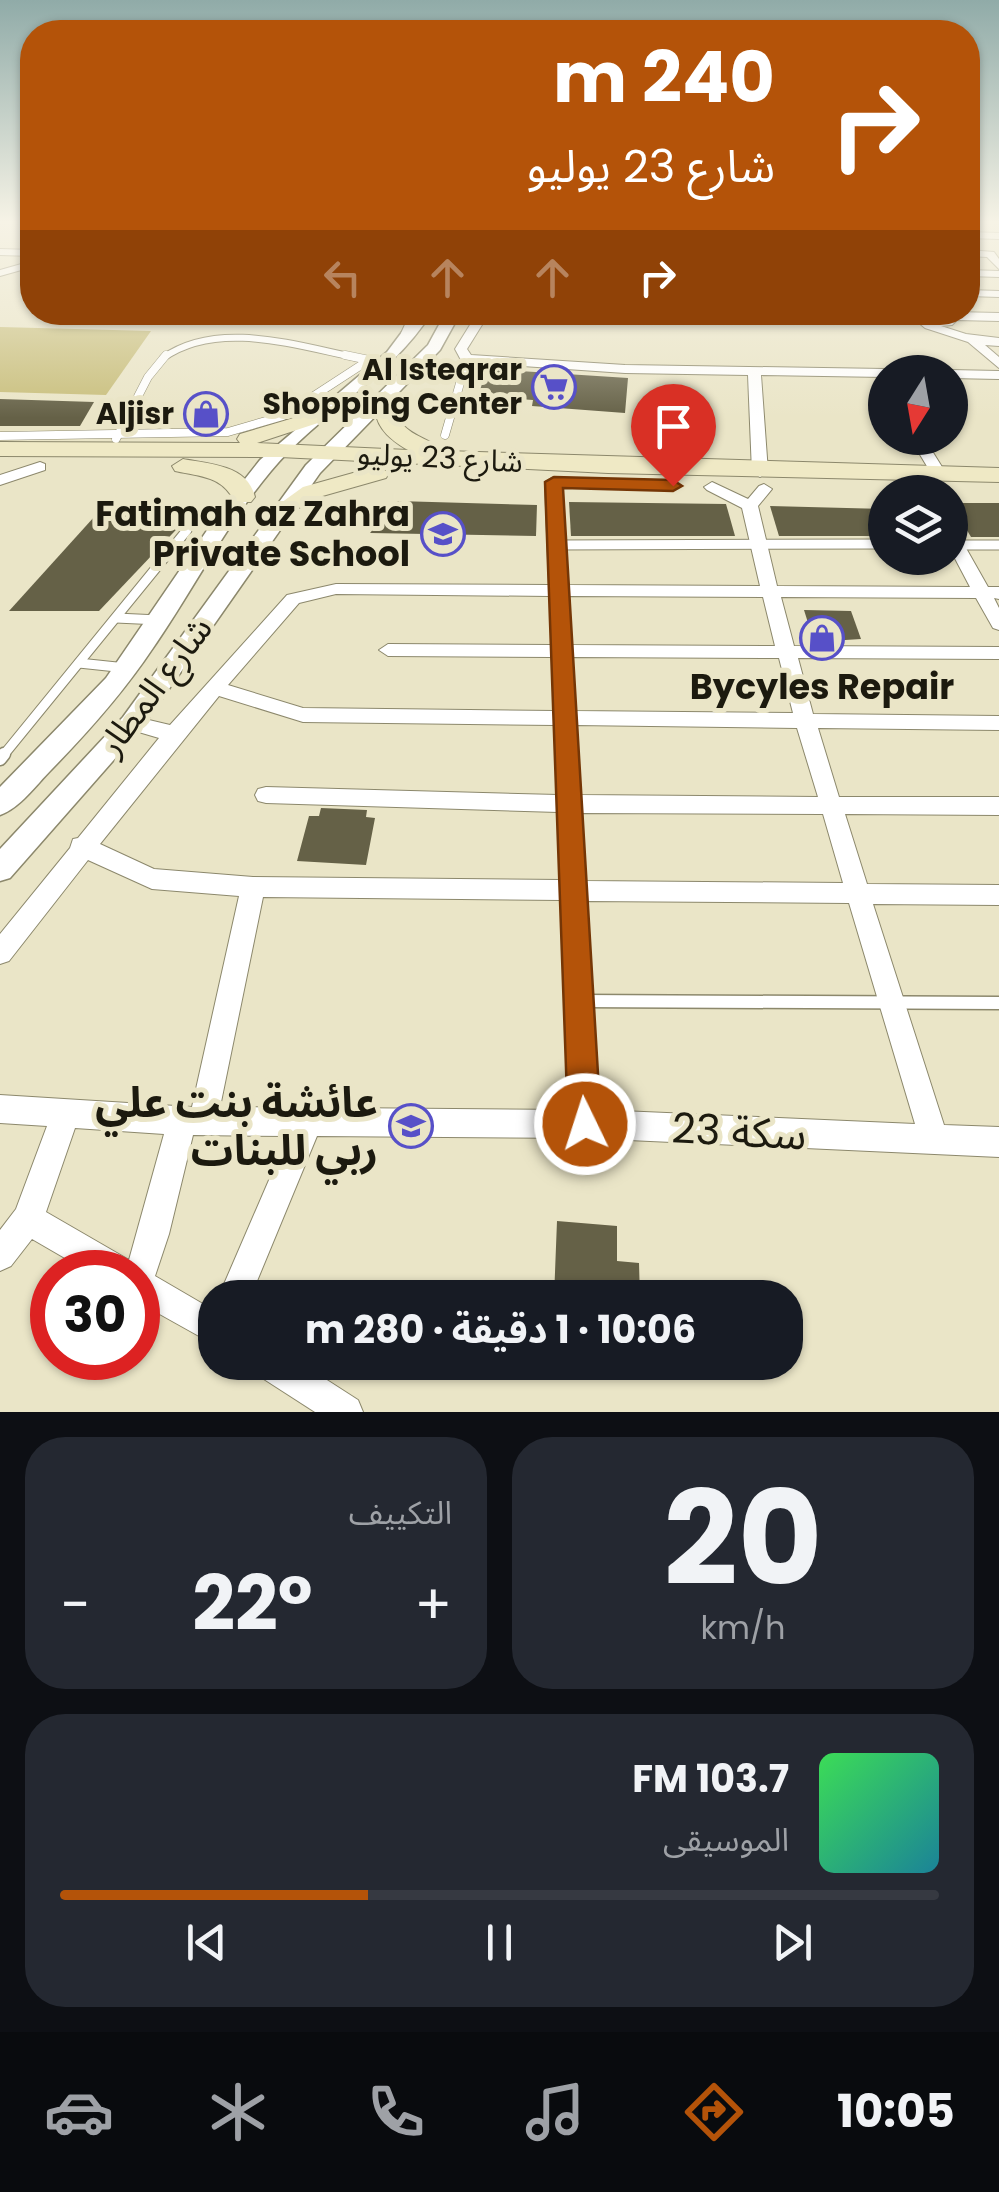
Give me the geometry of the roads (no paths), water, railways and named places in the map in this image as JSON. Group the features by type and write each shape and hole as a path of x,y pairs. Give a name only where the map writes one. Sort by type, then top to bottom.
{"main road":[{"path":"385,397 382,408 389,428 414,446 453,458"},
{"path":"188,458 317,417"},
{"name":"شارع 23 يوليو","path":"0,449 114,442 188,458"},
{"path":"188,458 241,486 243,497"},
{"name":"شارع 23 يوليو","path":"0,467 188,458 453,458 758,489"},
{"name":"شارع 23 يوليو","path":"320,461 378,473 554,482 758,489 868,487"},
{"path":"286,508 311,492 378,473"},
{"name":"شارع 23 يوليو","path":"968,480 999,475"},
{"name":"شارع 23 يوليو","path":"968,489 999,491"}],"street":[{"name":"شارع المطار","path":"0,804 89,715 127,668 272,458 383,359 409,343 418,325"},
{"name":"شارع المطار","path":"0,869 132,723 320,461 434,346 447,325"},
{"path":"476,325 461,349 468,359 754,374 868,373"},
{"path":"936,325 974,341 999,342"},
{"path":"962,325 999,364"},
{"path":"754,374 756,543 830,806 934,1140"},
{"path":"968,374 999,375"},
{"path":"0,480 40,467"},
{"path":"554,482 576,1001 585,1124"},
{"path":"968,562 991,593 999,624"},
{"path":"0,953 81,846 293,598 336,589 991,593"},
{"path":"388,650 999,653"},
{"path":"214,687 303,715 999,723"},
{"path":"132,723 174,734"},
{"path":"266,795 567,804 999,806"},
{"path":"81,846 152,879 253,887 999,895"},
{"path":"149,1250 192,1121 253,887"},
{"name":"23 سكة","path":"0,1109 192,1121 585,1124 999,1142"},
{"path":"0,1255 28,1220 66,1115"},
{"path":"242,1280 308,1124"},
{"path":"28,1220 80,1250"},
{"path":"160,1295 198,1318"},
{"path":"296,1380 346,1412"}],"lane":[{"path":"0,436 114,442 257,426 383,359 405,325"},
{"path":"114,442 158,361 180,343 195,339 272,342 383,359"},
{"path":"445,435 468,359"},
{"path":"0,759 193,523"},
{"path":"968,542 999,544"},
{"path":"556,545 868,544"},
{"path":"116,618 160,620"},
{"path":"79,662 127,668"},
{"path":"576,1001 999,1003"}],"place":[{"name":"Al Isteqrar Shopping Center","path":"554,387"},
{"name":"Aljisr","path":"206,414"},
{"name":"Fatimah az Zahra Private School","path":"443,534"},
{"name":"Bycyles Repair","path":"822,638"},
{"name":"عائشة بنت علي ربي للبنات","path":"411,1126"}]}
